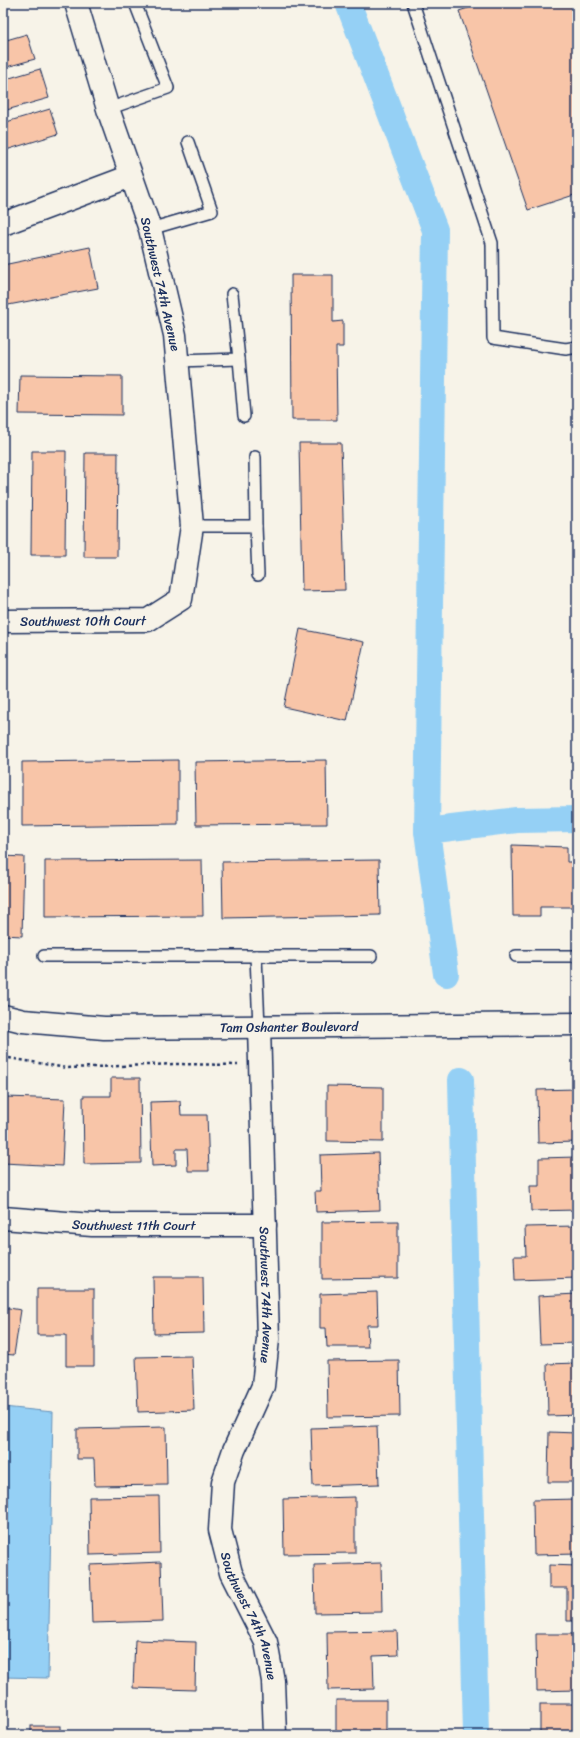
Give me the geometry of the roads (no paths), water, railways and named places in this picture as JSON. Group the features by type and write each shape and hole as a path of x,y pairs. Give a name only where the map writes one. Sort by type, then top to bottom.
{"street":[{"name":"Southwest 74th Avenue","path":"76,3 108,109 150,229 175,334 192,526 180,599"},
{"path":"3,224 131,176"},
{"name":"Southwest 10th Court","path":"3,621 148,620 180,599"},
{"name":"Tam Oshanter Boulevard","path":"3,1016 23,1021 104,1028 577,1024"},
{"name":"Southwest 74th Avenue","path":"259,1027 268,1339 263,1386 234,1450 223,1482 220,1530 231,1573 266,1642 273,1681 274,1735"},
{"name":"Southwest 11th Court","path":"3,1218 92,1225 265,1225"}],"lane":[{"path":"108,109 168,88 135,3"},
{"path":"413,3 492,243 493,338 566,349 577,347"},
{"path":"150,229 212,212 188,142"},
{"path":"232,294 244,416"},
{"path":"178,361 239,359"},
{"path":"255,457 258,575"},
{"path":"192,526 256,526"},
{"path":"44,956 371,956"},
{"path":"256,956 259,1027"},
{"path":"516,956 577,956"}],"water":[{"path":"3,1407 53,1412 48,1678 3,1677"}],"waterway":[{"path":"348,3 435,230 427,831"},
{"path":"446,974 427,831 517,820 577,819"},
{"path":"461,1080 476,1735"}]}
